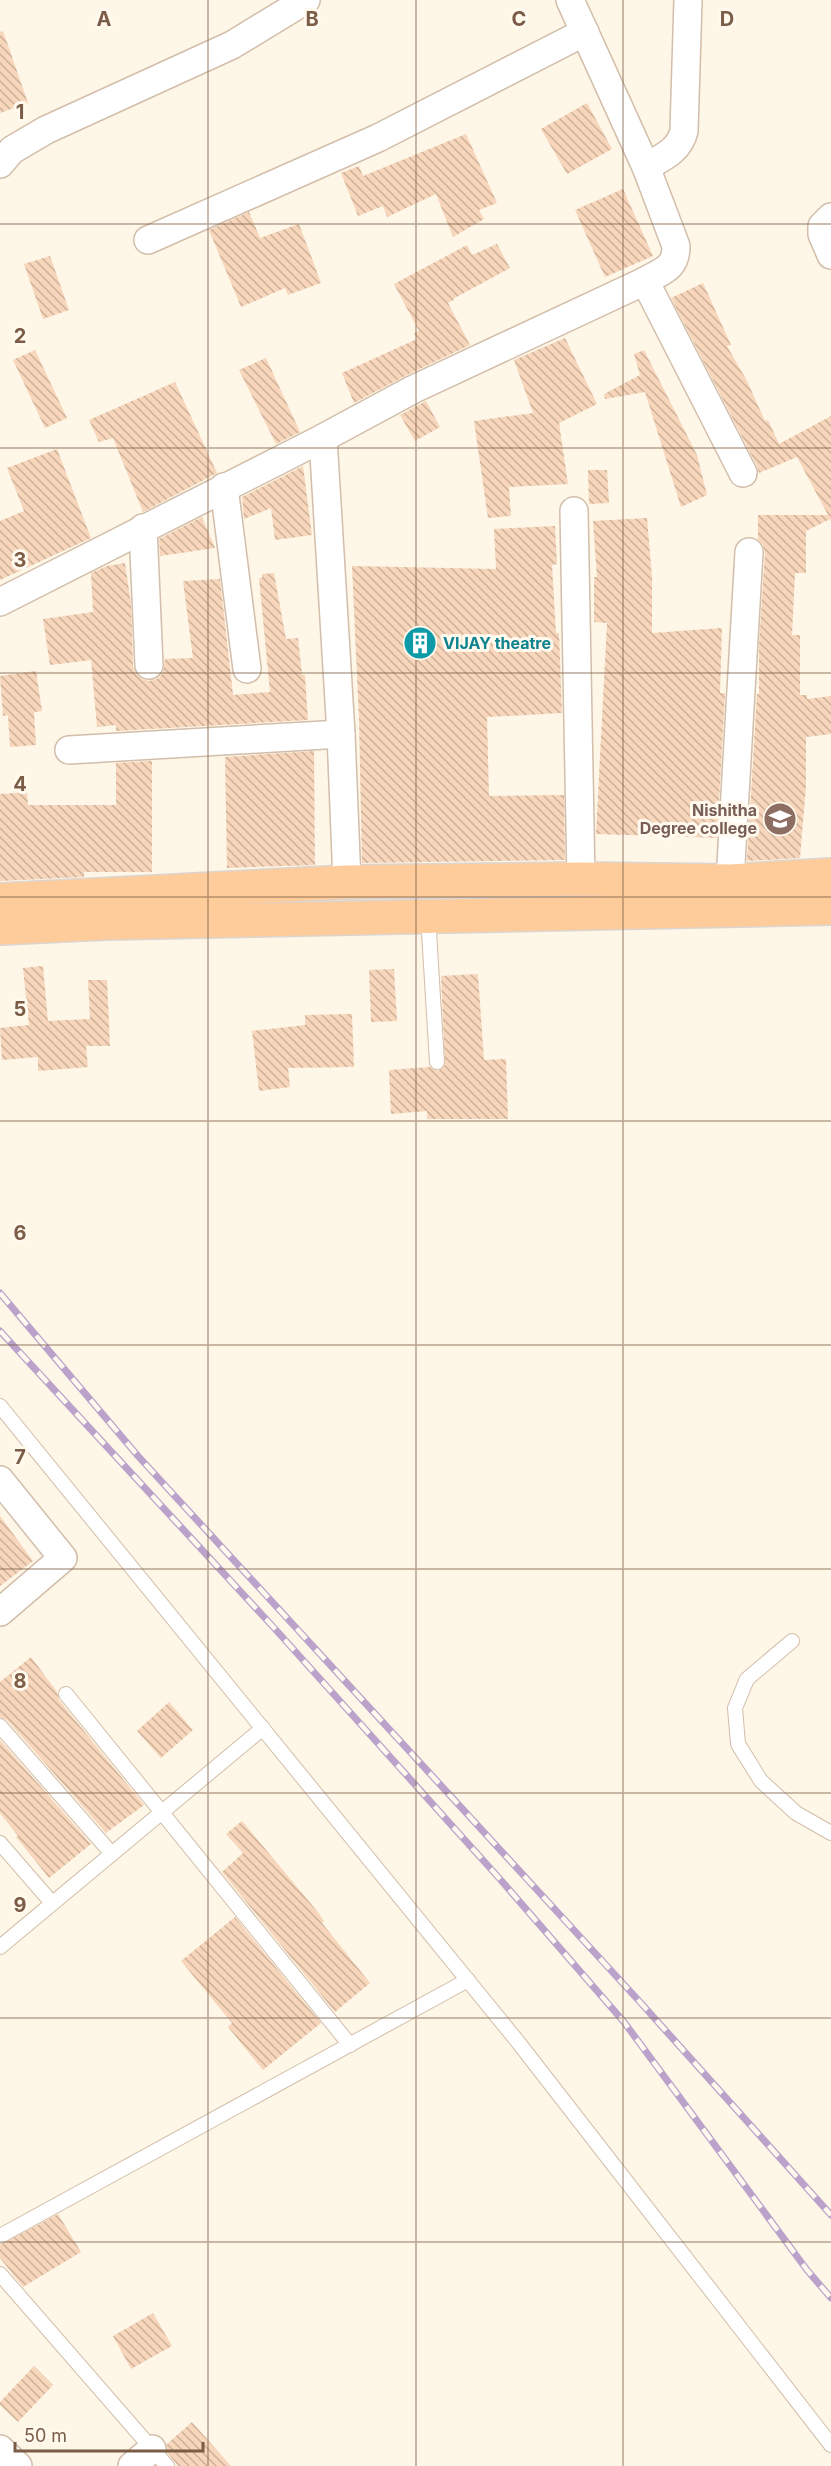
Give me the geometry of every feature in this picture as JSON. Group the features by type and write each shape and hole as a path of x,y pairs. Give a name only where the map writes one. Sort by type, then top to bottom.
{"highway":[{"path":"0,900 347,882 581,879 729,881 831,875"},
{"path":"0,928 105,923 831,908"}],"street":[{"path":"0,164 12,150 46,130 232,45 306,0"},
{"path":"0,602 323,438 414,389 645,281 671,266 676,257 676,246 646,167 570,0"},
{"path":"646,167 676,149 684,130 688,0"},
{"path":"148,240 378,138 585,32"},
{"path":"831,218 822,226 822,234 831,255"},
{"path":"645,281 743,472"},
{"path":"323,438 341,734 347,882"},
{"path":"224,487 247,669"},
{"path":"574,511 581,879"},
{"path":"143,528 149,665"},
{"path":"729,881 749,552"},
{"path":"69,750 341,734"},
{"path":"0,1612 63,1558 4,1494"},
{"path":"0,2449 18,2466"}],"lane":[{"path":"428,916 436,1062"},
{"path":"0,1406 468,1980 831,2445"},
{"path":"792,1641 747,1679 735,1708 738,1744 761,1781 796,1813 831,1833"},
{"path":"66,1694 350,2045"},
{"path":"0,1726 112,1854"},
{"path":"0,1947 263,1728"},
{"path":"0,1843 52,1903"},
{"path":"0,2236 468,1980"},
{"path":"0,2274 150,2460"}],"building":[{"path":"3,31 28,103 0,113 0,32"},
{"path":"587,103 612,149 567,174 541,129"},
{"path":"466,134 497,203 479,210 484,219 453,237 436,194 387,217 383,206 358,216 341,173 359,166 363,176"},
{"path":"623,189 653,256 605,277 575,210"},
{"path":"249,212 260,238 299,224 321,283 288,295 285,288 241,307 209,230"},
{"path":"497,244 510,268 448,303 470,345 354,403 342,373 417,339 414,333 419,331 394,284 467,245 472,255"},
{"path":"50,256 69,310 43,319 24,264"},
{"path":"703,283 731,345 727,346 779,444 831,416 831,521 830,519 806,531 806,573 795,573 792,635 800,635 800,695 807,695 807,699 831,696 831,734 806,737 806,786 800,858 747,861 757,694 759,694 759,646 765,553 758,539 758,515 828,515 797,457 759,473 671,298"},
{"path":"565,338 597,404 559,423 568,484 509,487 511,516 488,518 474,421 533,413 514,360"},
{"path":"35,350 67,418 45,428 13,360"},
{"path":"644,350 697,455 707,495 681,507 645,392 605,399 604,394 640,375 634,354"},
{"path":"266,358 300,432 276,444 239,370"},
{"path":"175,382 217,473 143,512 113,438 99,442 89,420"},
{"path":"426,401 440,427 415,441 400,415"},
{"path":"57,449 91,538 0,580 0,521 24,511 7,468"},
{"path":"303,466 312,535 275,540 271,508 244,519 242,497"},
{"path":"588,470 607,470 609,503 589,504"},
{"path":"202,517 215,548 160,556 159,539"},
{"path":"647,518 652,577 652,633 722,628 720,693 725,693 717,838 596,834 607,623 594,622 594,577 597,577 593,521"},
{"name":"VIJAY theatre","path":"555,526 557,564 552,565 556,633 559,633 562,713 487,717 489,796 564,795 565,860 362,863 359,719 352,566 496,569 494,529"},
{"path":"125,563 131,604 133,666 136,674 149,681 157,679 163,673 165,659 193,658 183,581 220,579 233,695 270,692 259,578 262,578 262,574 274,573 286,639 298,638 302,675 305,675 308,720 116,731 116,725 97,727 91,660 50,665 43,619 93,612 91,573 107,566"},
{"path":"36,671 42,711 34,712 36,745 10,747 8,715 3,716 0,676"},
{"path":"314,751 315,865 227,868 225,757"},
{"path":"152,761 152,872 84,872 84,877 0,881 0,794 27,792 28,805 116,805 116,763"},
{"path":"43,966 48,1021 90,1019 88,980 107,980 110,1046 86,1046 88,1067 38,1071 38,1057 2,1060 0,1028 29,1025 23,968"},
{"path":"394,969 397,1021 371,1022 369,970"},
{"path":"478,974 484,1060 506,1059 508,1119 427,1119 427,1111 391,1114 389,1070 430,1067 438,1071 445,1065 441,976"},
{"path":"352,1014 354,1067 288,1068 290,1087 259,1091 252,1031 305,1025 305,1015"},
{"path":"0,1516 33,1561 0,1586"},
{"path":"31,1657 57,1692 59,1700 144,1805 106,1833 7,1720 0,1717 0,1682"},
{"path":"169,1702 193,1730 161,1758 137,1731"},
{"path":"0,1740 91,1844 49,1878 0,1813"},
{"path":"242,1821 317,1911 324,1921 322,1923 370,1983 335,2012 222,1872 243,1853 226,1834"},
{"path":"235,1917 321,2023 263,2070 228,2027 232,2023 181,1961"},
{"path":"58,2214 81,2252 23,2287 0,2258 0,2245"},
{"path":"153,2313 172,2346 131,2369 113,2336"},
{"path":"34,2366 53,2385 18,2422 0,2405 0,2402"},
{"path":"192,2422 231,2466 178,2466 167,2452 167,2444"}],"railway":[{"path":"0,1293 138,1456 640,2002 831,2215"},
{"path":"0,1331 276,1630 499,1878 624,2022 807,2270 831,2298"}],"place":[{"name":"VIJAY theatre","path":"420,643"},
{"name":"Nishitha Degree college","path":"780,819"}]}
